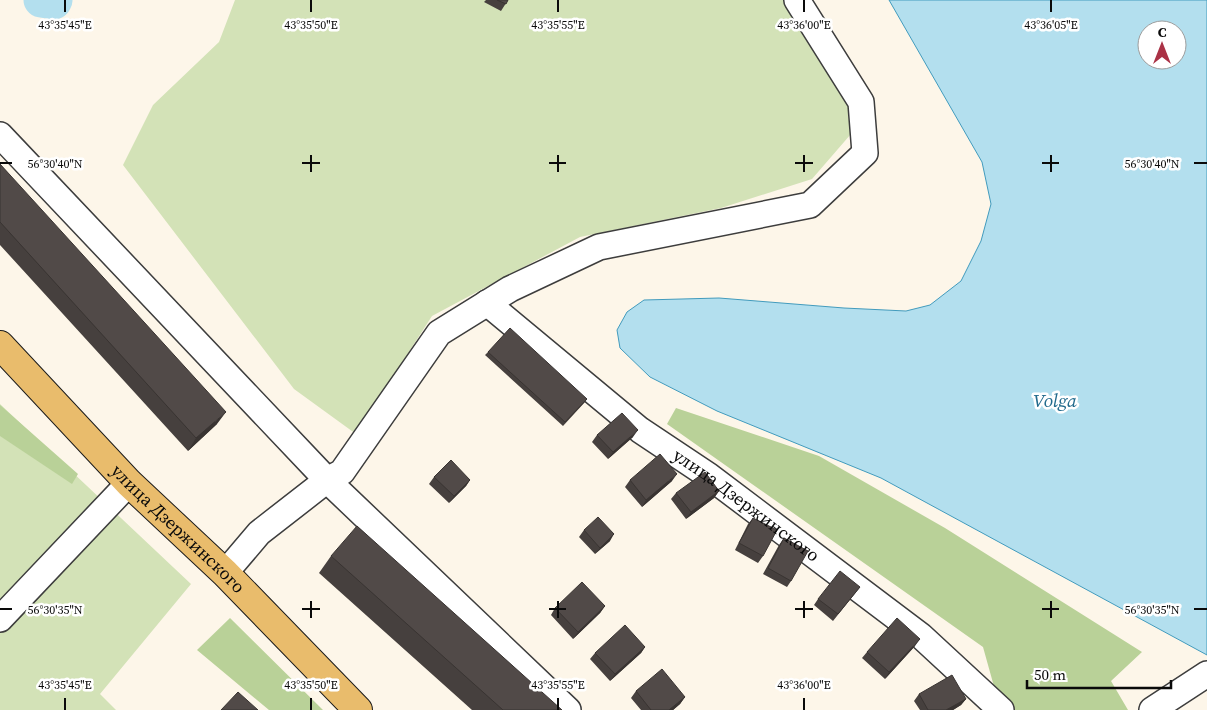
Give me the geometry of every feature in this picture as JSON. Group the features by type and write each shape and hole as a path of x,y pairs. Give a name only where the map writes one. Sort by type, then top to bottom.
{"main road":[{"name":"улица Дзержинского","path":"0,345 129,483 225,574 358,710"}],"street":[{"path":"225,574 259,533 327,480 342,472 439,333 510,289 599,247 810,205 865,153 861,102 797,0"},
{"path":"0,135 327,480 568,710"},
{"name":"улица Дзержинского","path":"487,304 640,430 709,476 921,636 1001,710"},
{"path":"0,619 129,483"},
{"path":"1152,710 1207,674"}],"green space":[{"path":"235,0 788,0 855,105 857,127 812,179 721,208 580,237 432,316 356,434 294,389 123,165 153,105 219,42"},
{"path":"0,404 191,584 100,694 116,710 0,710"},
{"path":"0,405 78,474 72,484 0,436"},
{"path":"676,408 819,456 945,528 1142,652 1111,681 1128,710 1002,710 983,647 667,424"},
{"path":"230,618 323,710 269,710 197,650"}],"water":[{"name":"Volga","path":"889,0 1207,0 1207,655 881,478 717,411 650,377 620,348 617,330 627,312 644,300 719,298 906,311 930,305 961,281 981,241 991,204 982,162"}],"building":[{"path":"497,0 508,0 506,4"},
{"path":"0,164 226,412 196,438 0,222"},
{"path":"510,328 587,399 565,422 488,352"},
{"path":"622,413 638,430 613,452 597,435"},
{"path":"660,454 677,474 646,500 630,480"},
{"path":"451,460 470,480 454,496 434,477"},
{"path":"705,472 719,491 691,512 676,493"},
{"path":"598,517 614,534 600,548 584,530"},
{"path":"753,518 777,530 763,556 739,543"},
{"path":"357,526 562,710 503,710 331,556"},
{"path":"784,538 808,551 791,581 768,568"},
{"path":"840,571 860,587 838,614 818,599"},
{"path":"582,582 605,606 578,632 555,608"},
{"path":"897,618 920,639 889,672 867,652"},
{"path":"625,625 645,647 615,674 595,653"},
{"path":"662,669 685,697 669,710 651,710 636,691"},
{"path":"952,675 966,699 946,710 928,710 919,694"},
{"path":"238,692 258,710 221,710"}],"waterway":[{"path":"41,0 54,2 55,0"}]}
